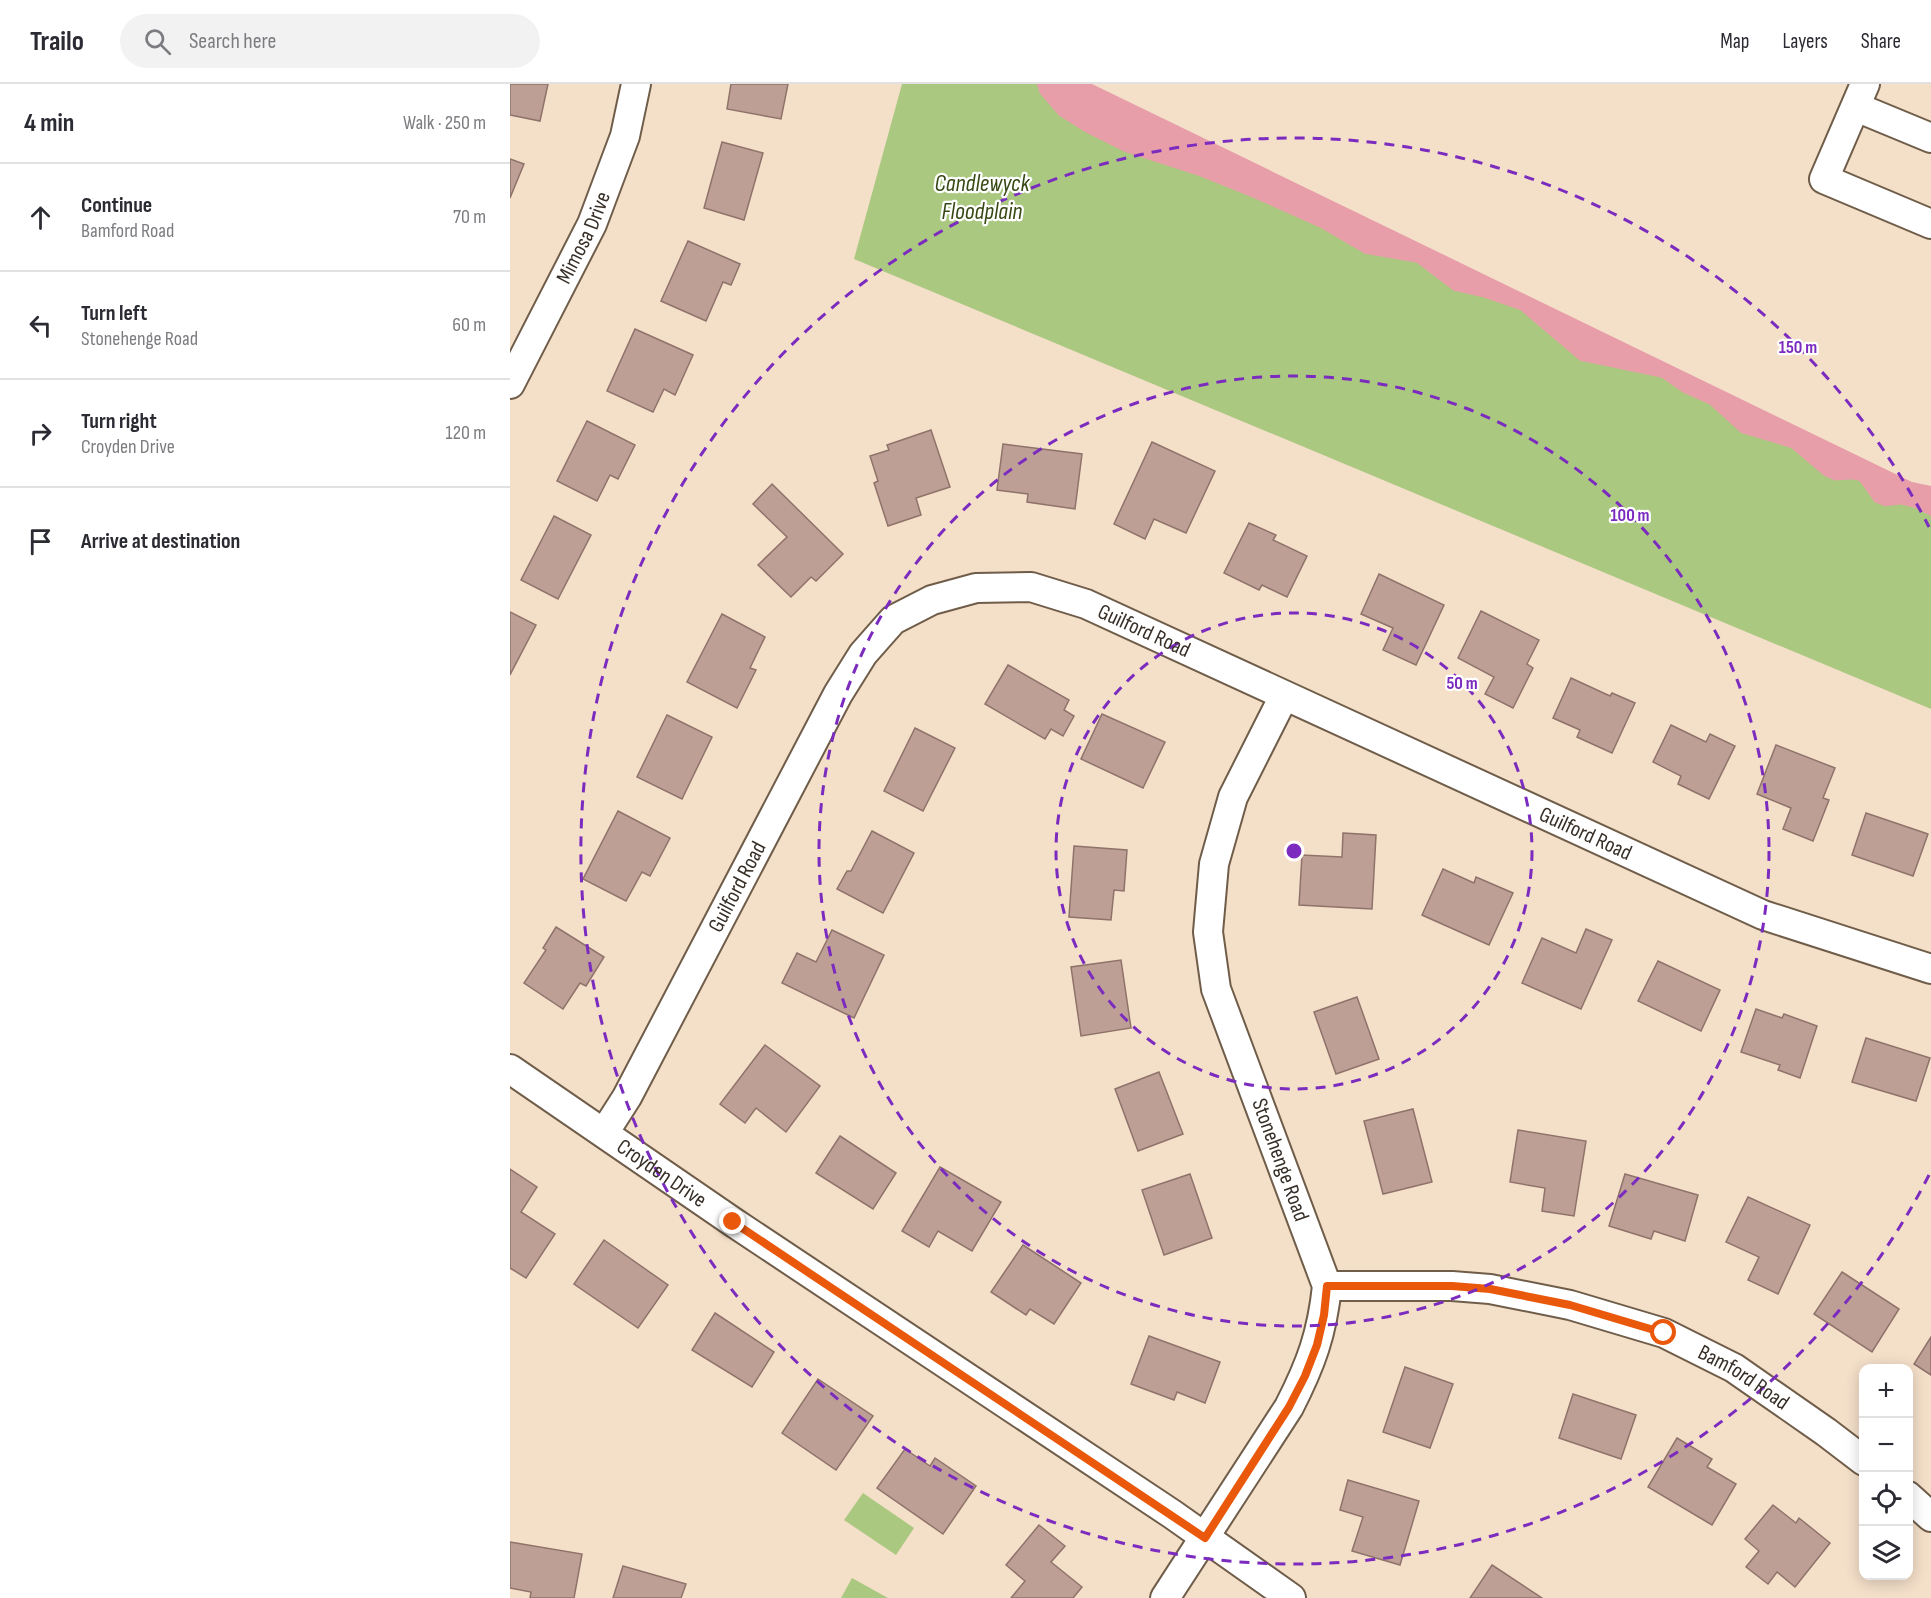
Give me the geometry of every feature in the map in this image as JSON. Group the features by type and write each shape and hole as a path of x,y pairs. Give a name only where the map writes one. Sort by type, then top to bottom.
{"street":[{"name":"Mimosa Drive","path":"510,384 592,224 625,135 636,84"},
{"path":"1931,138 1860,96 1824,179 1931,224"},
{"name":"Guilford Road","path":"604,1133 632,1087 838,694 863,654 893,620 932,600 976,588 1031,587 1086,604 1762,915 1931,969"},
{"name":"Stonehenge Road","path":"1165,1598 1289,1407 1305,1376 1317,1345 1324,1315 1327,1286 1216,989 1208,932 1214,864 1233,797 1284,696"},
{"name":"Croyden Drive","path":"510,1069 1291,1598"},
{"name":"Bamford Road","path":"1327,1286 1452,1286 1490,1289 1570,1305 1664,1333 1734,1368 1859,1458"},
{"path":"1913,1501 1931,1517"}],"shaded area":[{"path":"1032,84 1092,84 1912,482 1931,486 1931,521 1913,512 1901,509 1884,511 1872,506 1862,491 1852,484 1834,485 1822,480 1802,461 1739,437 1707,408 1680,396 1660,382 1578,365 1518,314 1483,302 1452,295 1415,267 1363,258 1317,231 1254,203 1197,180 1123,156 1083,136 1056,119 1036,96"}],"water":[{"name":"Candlewyck Floodplain","path":"902,84 1032,84 1036,96 1056,119 1083,136 1123,156 1197,180 1254,203 1317,231 1363,258 1415,267 1452,295 1483,302 1518,314 1578,365 1660,382 1680,396 1707,408 1739,437 1789,452 1822,480 1834,485 1857,485 1872,507 1884,511 1901,509 1931,521 1931,709 854,259"},
{"path":"863,1493 914,1528 896,1555 844,1520"},
{"path":"852,1578 888,1598 841,1598"}],"building":[{"path":"510,84 548,84 540,121 510,115"},
{"path":"731,84 788,84 781,119 727,109"},
{"path":"722,142 763,153 744,220 704,208"},
{"path":"510,159 524,164 510,198"},
{"path":"688,241 740,264 731,285 723,282 706,321 661,301"},
{"path":"635,329 693,355 675,395 664,389 653,412 607,391"},
{"path":"587,421 635,445 618,479 610,475 597,501 557,481"},
{"path":"931,430 950,487 916,498 921,515 888,526 874,483 878,481 870,456 889,450 887,445"},
{"path":"1152,442 1215,471 1186,533 1154,519 1145,539 1114,524"},
{"path":"1003,444 1082,454 1075,509 1027,502 1028,494 997,490"},
{"path":"772,484 843,554 816,581 811,577 791,597 758,565 787,537 753,504"},
{"path":"554,516 591,535 558,599 521,580"},
{"path":"1249,523 1276,535 1273,540 1307,556 1287,597 1262,585 1259,590 1224,573"},
{"path":"1379,574 1444,605 1416,665 1383,650 1393,628 1361,614"},
{"path":"1481,611 1539,640 1527,664 1533,668 1513,708 1485,694 1494,677 1458,658"},
{"path":"510,612 536,625 510,675"},
{"path":"722,614 765,637 750,668 756,670 737,708 687,682"},
{"path":"1008,665 1069,700 1064,710 1074,716 1063,736 1051,729 1045,739 985,704"},
{"path":"1571,678 1610,696 1612,693 1635,703 1612,753 1577,737 1580,730 1553,718"},
{"path":"1102,714 1165,742 1143,788 1081,759"},
{"path":"667,715 712,737 682,799 637,777"},
{"path":"1671,725 1706,742 1710,734 1735,746 1709,799 1678,784 1681,776 1653,762"},
{"path":"915,728 955,748 923,811 884,791"},
{"path":"1776,745 1835,768 1823,798 1829,800 1813,841 1783,829 1791,808 1757,794"},
{"path":"618,811 670,838 650,876 642,872 626,901 583,879"},
{"path":"1866,813 1928,834 1913,876 1852,855"},
{"path":"872,831 914,853 883,913 837,889 847,871 851,871"},
{"path":"1343,833 1376,835 1372,909 1299,905 1302,855 1342,857"},
{"path":"1074,846 1127,850 1124,891 1114,890 1111,920 1069,917"},
{"path":"1443,869 1474,883 1476,877 1513,893 1489,945 1422,915"},
{"path":"556,927 604,957 586,986 580,983 563,1009 524,983 546,950 543,948"},
{"path":"1586,929 1612,940 1581,1009 1522,983 1542,938 1576,953"},
{"path":"832,930 884,955 854,1018 782,983 797,953 816,962"},
{"path":"1121,960 1131,1028 1081,1036 1071,967"},
{"path":"1658,961 1720,990 1701,1031 1638,1001"},
{"path":"1357,997 1379,1059 1336,1074 1314,1012"},
{"path":"1756,1009 1782,1018 1784,1014 1817,1026 1800,1078 1778,1070 1780,1065 1741,1052"},
{"path":"1866,1038 1930,1058 1916,1101 1852,1082"},
{"path":"765,1045 820,1086 786,1132 756,1108 745,1123 720,1104"},
{"path":"1159,1072 1183,1134 1138,1151 1115,1089"},
{"path":"1413,1109 1432,1182 1383,1194 1364,1121"},
{"path":"1518,1130 1586,1141 1574,1216 1542,1211 1545,1188 1510,1182"},
{"path":"840,1136 896,1173 873,1209 816,1173"},
{"path":"940,1167 1001,1202 972,1251 938,1231 929,1247 902,1231"},
{"path":"510,1169 537,1187 521,1212 555,1234 526,1278 510,1268"},
{"path":"1190,1174 1212,1238 1164,1255 1142,1190"},
{"path":"1625,1174 1698,1195 1685,1241 1654,1231 1651,1239 1609,1226"},
{"path":"1748,1197 1810,1225 1778,1294 1748,1280 1759,1257 1726,1242"},
{"path":"604,1240 668,1285 638,1328 574,1284"},
{"path":"1023,1245 1081,1283 1054,1324 1030,1309 1026,1315 991,1292"},
{"path":"1842,1272 1899,1309 1872,1352 1814,1314"},
{"path":"715,1313 774,1352 752,1387 692,1350"},
{"path":"1149,1336 1220,1362 1205,1403 1177,1392 1174,1400 1131,1384"},
{"path":"1931,1337 1931,1375 1914,1364"},
{"path":"1405,1367 1453,1384 1430,1448 1383,1432"},
{"path":"818,1379 873,1416 836,1470 782,1433"},
{"path":"1573,1394 1636,1415 1621,1459 1559,1438"},
{"path":"1677,1438 1712,1459 1707,1467 1736,1484 1712,1525 1648,1487"},
{"path":"905,1449 930,1466 935,1458 976,1486 943,1534 877,1488"},
{"path":"1348,1480 1419,1501 1400,1565 1352,1551 1363,1517 1340,1510"},
{"path":"1773,1505 1796,1523 1799,1518 1830,1543 1795,1587 1777,1572 1768,1584 1746,1567 1759,1551 1745,1539"},
{"path":"1039,1525 1065,1546 1051,1562 1082,1587 1073,1598 1011,1598 1025,1581 1006,1565"},
{"path":"510,1542 582,1554 574,1598 530,1598 531,1592 510,1588"},
{"path":"1492,1565 1542,1598 1470,1598"},
{"path":"623,1566 686,1584 681,1598 613,1598"}],"waterway":[{"path":"1032,84 1036,96 1056,119 1083,136 1123,156 1197,180 1254,203 1317,231 1363,258 1415,267 1452,295 1483,302 1518,314 1578,365 1660,382 1680,396 1707,408 1739,437 1789,452 1822,480 1834,485 1857,485 1872,506 1884,511 1901,509 1913,512 1931,521"}],"route":[{"path":"733,1222 1205,1538 1289,1407 1305,1376 1317,1345 1324,1315 1327,1286 1452,1286 1490,1289 1570,1305 1664,1333"}]}
